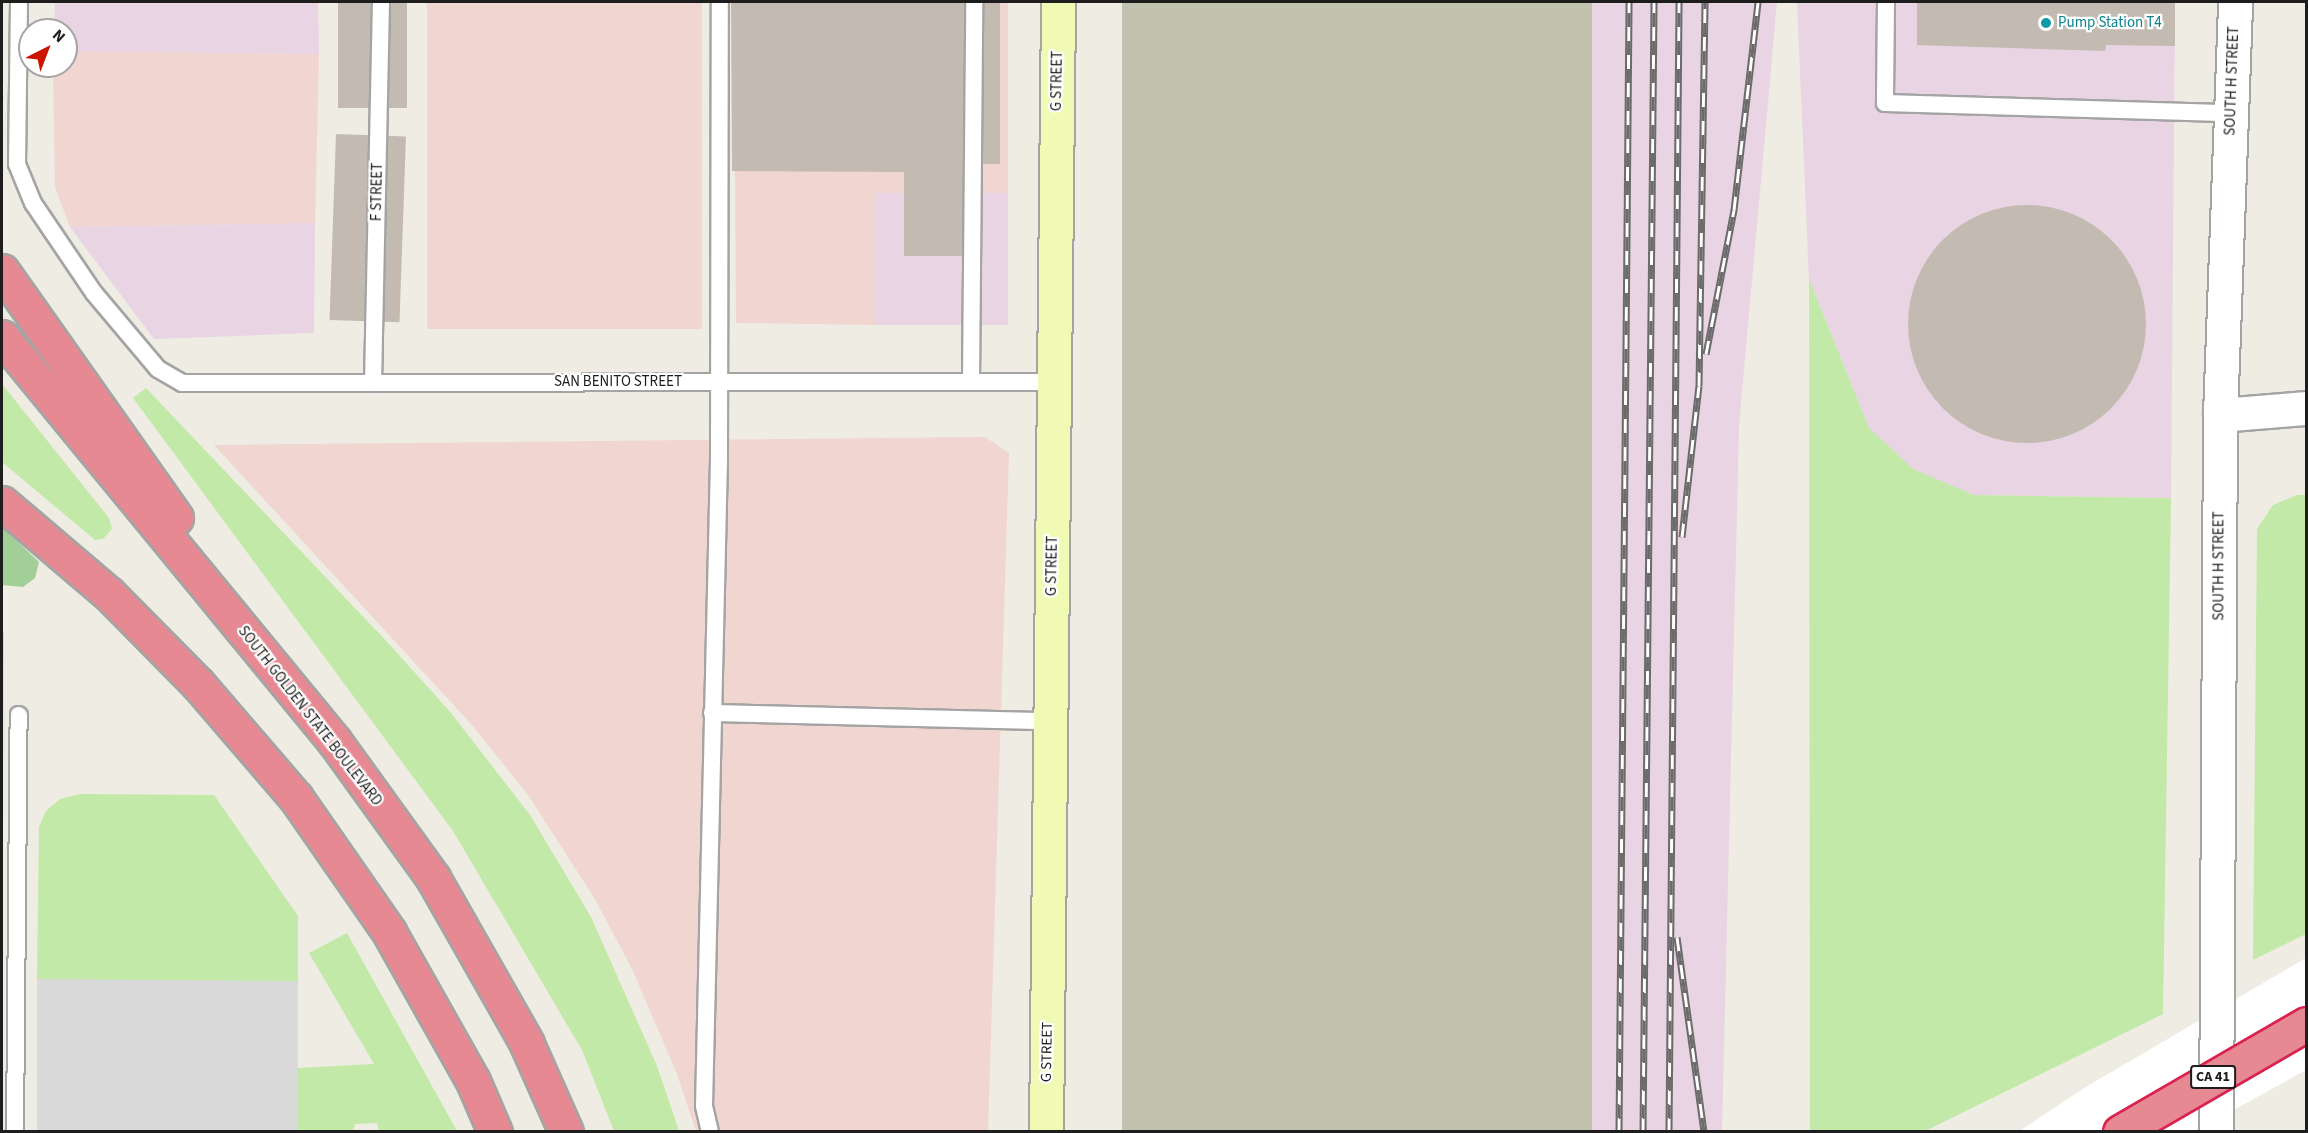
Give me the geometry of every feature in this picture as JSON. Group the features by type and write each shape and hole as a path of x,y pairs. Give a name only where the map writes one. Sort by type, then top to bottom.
{"highway":[{"path":"2,271 334,742"},
{"name":"SOUTH GOLDEN STATE BOULEVARD","path":"2,337 334,742 434,878 526,1042 566,1131"},
{"path":"2,503 117,602 198,684 296,798 389,932 473,1081 495,1131"},
{"name":"CA 41","path":"2120,1131 2307,1024"}],"street":[{"name":"G STREET","path":"1046,1131 1058,2"},
{"name":"SOUTH H STREET","path":"2216,1131 2220,415 2235,2"},
{"path":"2220,415 2307,408"}],"lane":[{"name":"SAN BENITO STREET","path":"19,2 17,164 33,203 94,293 158,369 182,383 1054,382"},
{"name":"F STREET","path":"373,383 381,2"},
{"path":"710,1131 704,1106 718,382 720,2"},
{"path":"971,382 974,2"},
{"path":"1886,2 1885,104 2231,113"},
{"path":"712,713 1050,721"},
{"path":"15,1131 19,715"}],"shaded area":[{"path":"55,2 318,2 319,54 78,51 78,18 54,18"},
{"path":"427,2 702,2 702,329 427,329"},
{"path":"734,2 1008,2 1008,194 876,193 877,325 736,323"},
{"path":"1122,2 1592,2 1592,1131 1122,1131"},
{"path":"1592,2 1777,2 1739,425 1722,1131 1574,1132"},
{"path":"1797,2 2175,2 2171,498 1974,495 1913,470 1869,428 1809,279"},
{"path":"78,51 319,54 315,223 70,227 55,187 53,78 78,78"},
{"path":"876,193 1008,193 1008,325 876,325"},
{"path":"315,223 314,333 154,339 70,227"},
{"path":"985,437 1009,453 988,1131 696,1131 677,1074 632,969 595,899 528,795 472,725 214,445"},
{"path":"2,630 4,632 2,1066"},
{"path":"37,979 298,979 298,1132 37,1132"}],"green space":[{"path":"1809,279 1869,428 1913,469 1974,495 2171,498 2163,1014 1925,1131 1810,1131"},
{"path":"2,384 109,518 112,529 103,539 95,540 2,462"},
{"path":"146,388 390,645 451,713 530,815 591,917 657,1066 679,1131 614,1131 582,1050 453,831 133,398"},
{"path":"2297,495 2306,495 2306,934 2253,960 2257,529 2273,505"},
{"path":"2,527 39,562 35,578 23,587 2,585"},
{"path":"80,794 214,795 298,916 298,981 37,979 39,827 46,811 60,799"},
{"path":"347,933 457,1131 379,1131 377,1123 355,1124 353,1131 297,1131 297,1068 374,1064 309,953"}],"pier":[{"path":"2306,958 2306,1070 2195,1131 2018,1132 2084,1088"}],"building":[{"path":"338,2 407,2 407,108 338,108"},
{"path":"731,2 1000,2 1000,164 966,164 967,256 904,256 904,172 732,171"},
{"name":"Pump Station T4","path":"1917,2 2175,2 2175,46 2106,45 2105,51 1917,45"},
{"path":"336,134 406,136 399,322 330,320"},
{"path":"2027,205 2050,207 2072,214 2093,225 2111,240 2126,258 2137,279 2144,301 2146,324 2144,347 2137,369 2126,390 2111,408 2093,423 2072,434 2050,441 2027,443 2004,441 1982,434 1961,423 1943,408 1928,390 1917,369 1910,347 1908,324 1910,301 1917,279 1928,258 1943,240 1961,225 1982,214 2004,207"}],"railway":[{"path":"1619,1132 1629,2"},
{"path":"1643,1132 1654,2"},
{"path":"1669,1132 1679,2"},
{"path":"1682,537 1699,386 1705,2"},
{"path":"1706,354 1734,210 1758,2"},
{"path":"1677,937 1704,1132"}],"place":[{"name":"Pump Station T4","path":"2046,23"}]}
